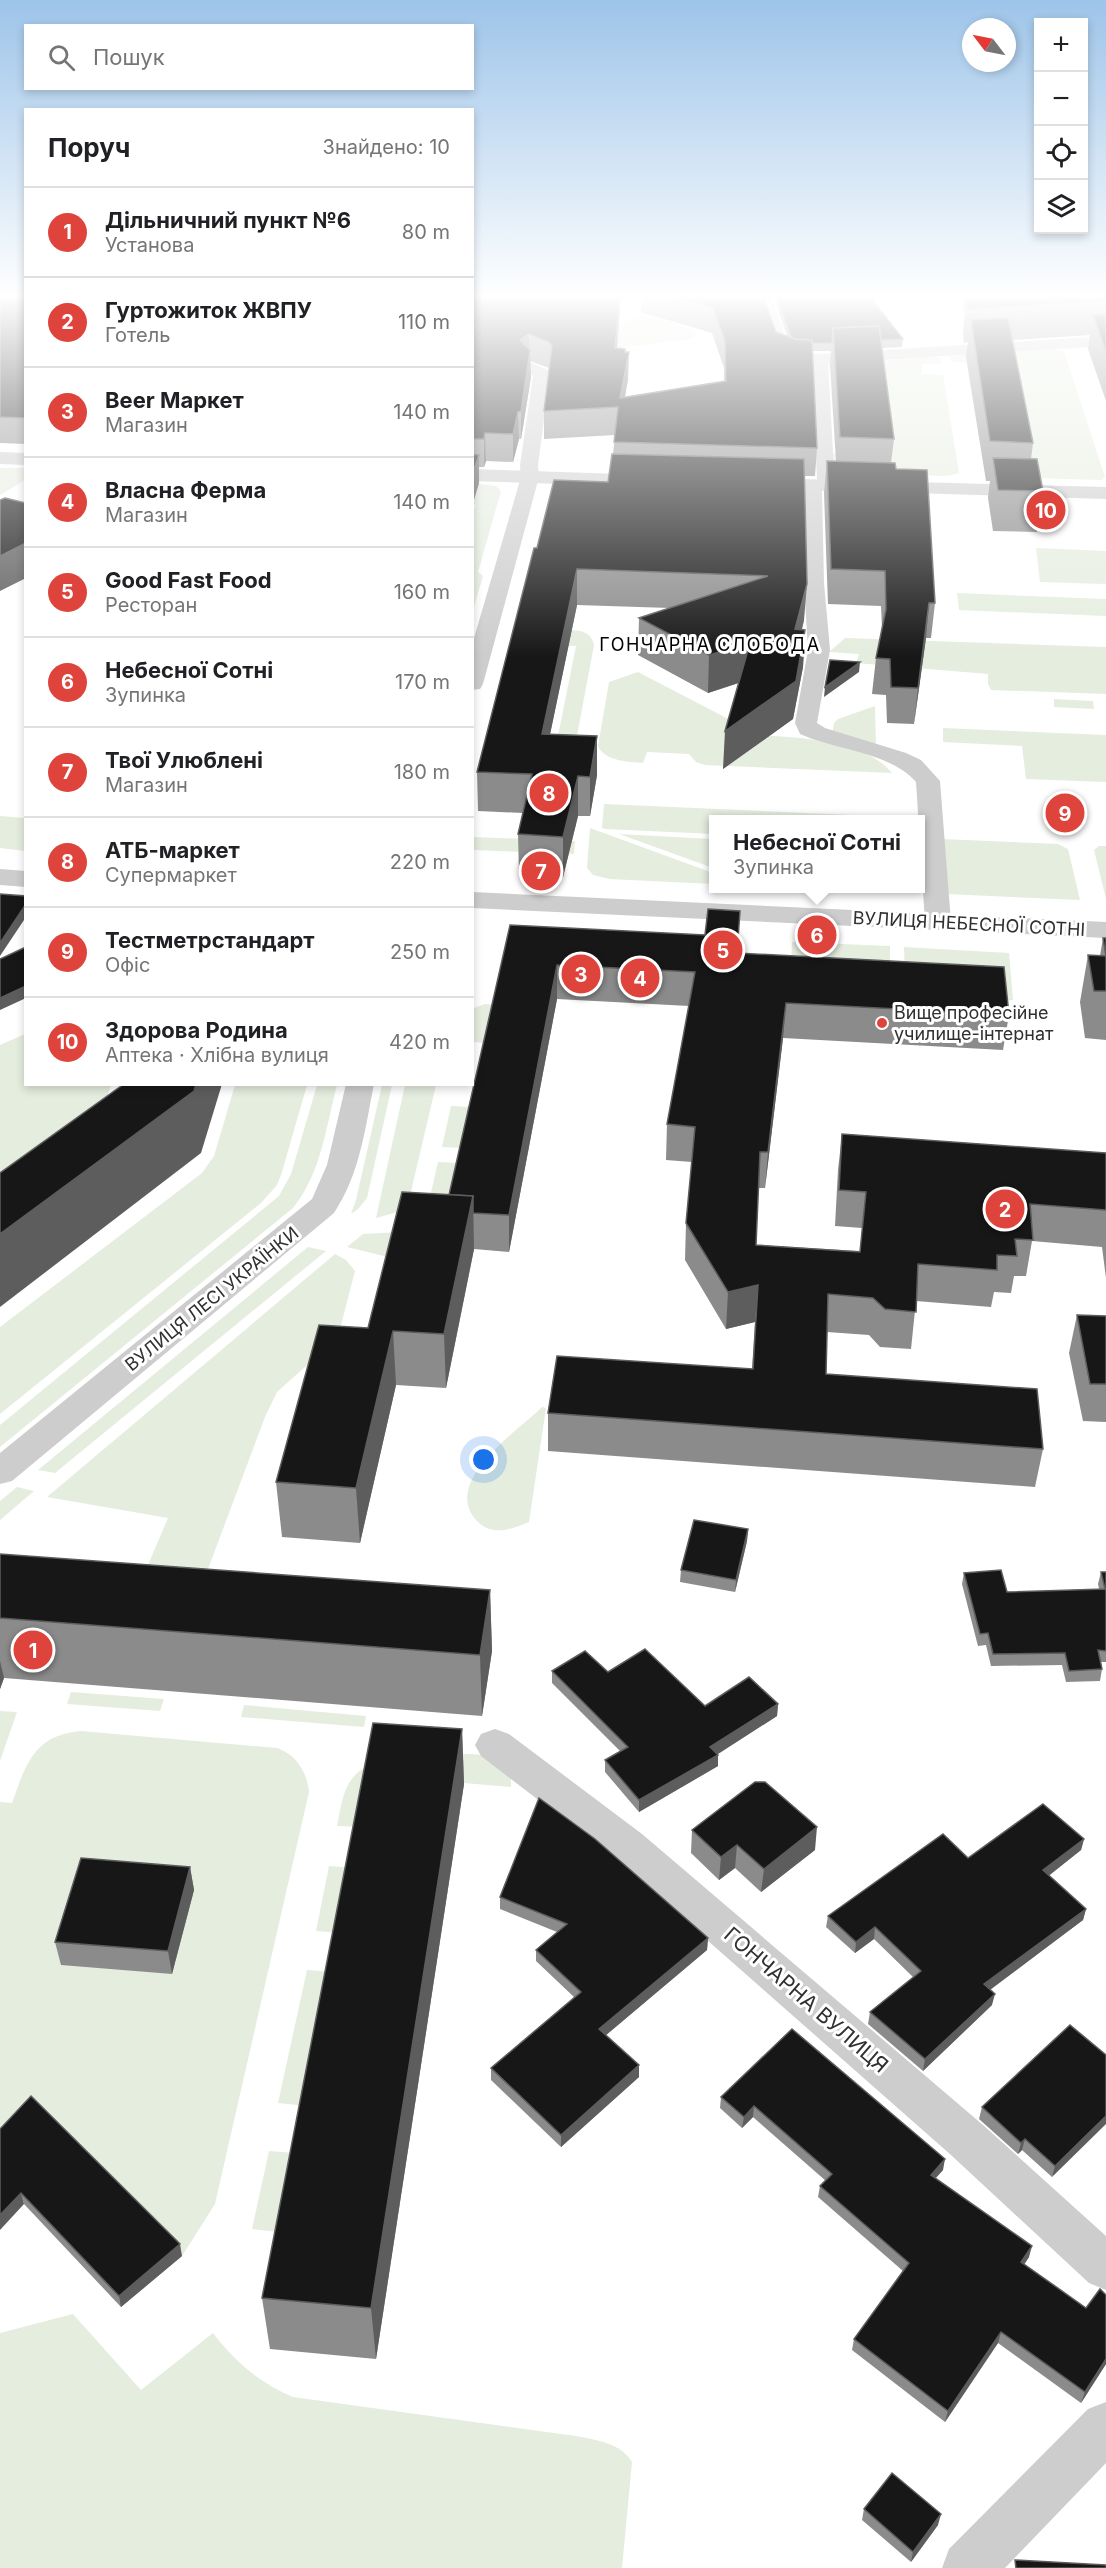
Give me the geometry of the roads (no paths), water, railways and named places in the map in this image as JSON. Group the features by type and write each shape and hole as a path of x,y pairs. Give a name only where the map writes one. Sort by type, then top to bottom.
{"street":[{"path":"474,677 530,477 529,465 536,418"},
{"path":"820,418 820,485 814,583 819,650 806,723 808,729 817,733 913,765 928,781 938,922"},
{"path":"0,458 24,459"},
{"path":"474,475 675,481"},
{"path":"744,483 1106,493"},
{"path":"0,877 24,879"},
{"name":"ВУЛИЦЯ НЕБЕСНОЇ СОТНІ","path":"474,900 1106,930"},
{"name":"ВУЛИЦЯ ЛЕСІ УКРАЇНКИ","path":"0,1472 323,1206 329,1199 339,1175 360,1086"},
{"name":"ГОНЧАРНА ВУЛИЦЯ","path":"495,1745 628,1846 967,2140 1106,2267"},
{"path":"968,2568 1106,2427"}],"place":[{"name":"Здорова Родина","path":"1046,510"},
{"name":"АТБ-маркет","path":"549,793"},
{"name":"Тестметрстандарт","path":"1065,813"},
{"name":"Твої Улюблені","path":"541,871"},
{"name":"Небесної Сотні","path":"817,935"},
{"name":"Good Fast Food","path":"723,950"},
{"name":"Beer Маркет","path":"581,974"},
{"name":"Власна Ферма","path":"640,978"},
{"name":"Вище професійне училище-інтернат","path":"882,1023"},
{"name":"Гуртожиток ЖВПУ","path":"1005,1209"},
{"name":"Дільничний пункт №6","path":"33,1650"}],"district":[{"name":"ГОНЧАРНА СЛОБОДА","path":"710,645"}]}
